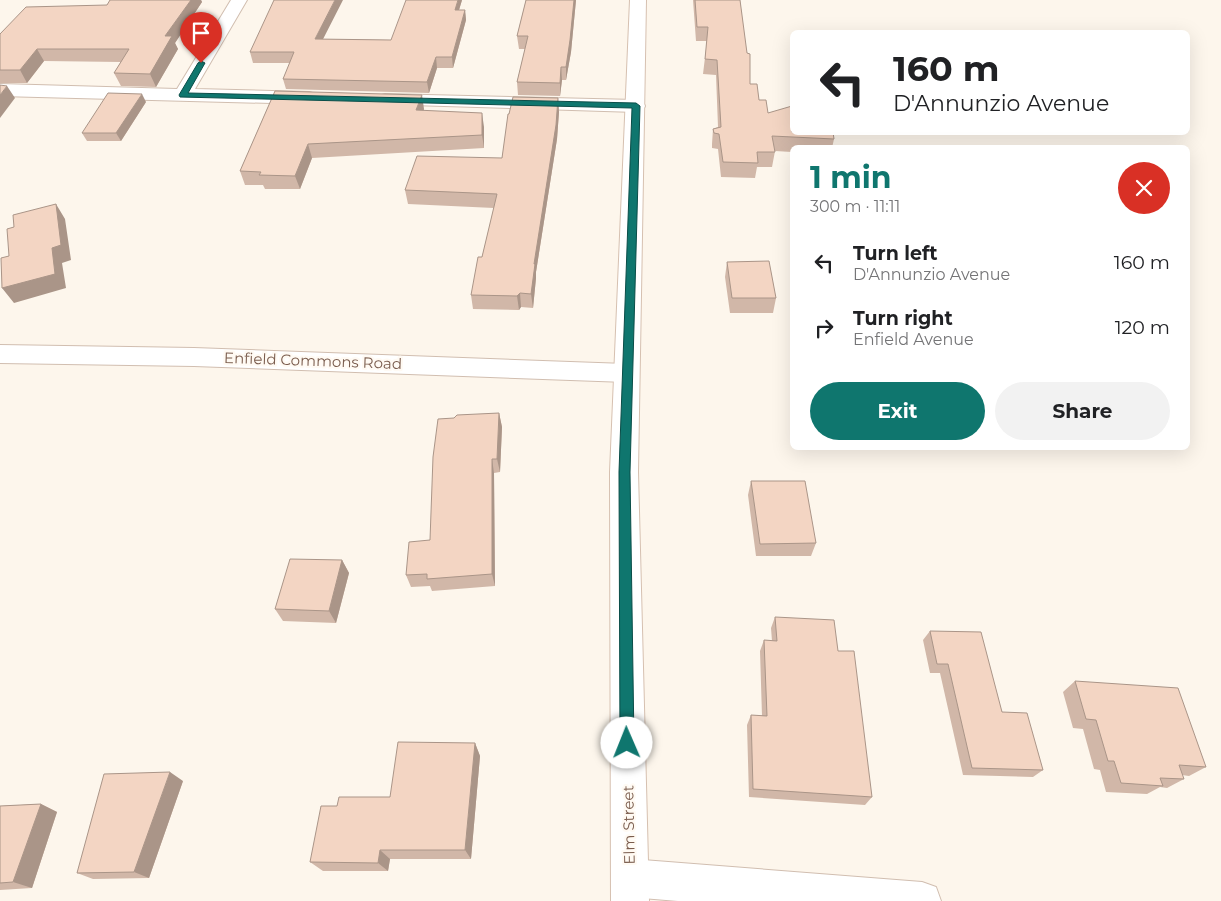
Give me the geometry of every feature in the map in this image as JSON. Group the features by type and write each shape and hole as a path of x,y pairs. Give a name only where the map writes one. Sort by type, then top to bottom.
{"street":[{"path":"182,95 239,0"},
{"name":"Elm Street","path":"630,890 624,587 626,373 638,0"},
{"path":"0,90 330,98"},
{"path":"369,99 636,106"},
{"name":"Enfield Commons Road","path":"0,354 194,357 626,373"},
{"path":"630,890 922,901"}],"building":[{"path":"110,0 191,0 165,36 172,36 150,74 114,73 129,49 37,49 20,70 0,70 0,34 26,7 107,5"},
{"path":"274,0 335,0 315,39 391,40 406,0 458,0 455,10 465,10 452,57 436,57 427,82 283,79 294,52 250,52"},
{"path":"526,0 574,0 566,67 561,67 560,83 517,82 528,36 517,36"},
{"path":"695,0 740,0 747,53 750,54 750,84 757,84 759,100 766,100 768,113 790,107 790,135 833,135 834,139 772,136 775,152 757,152 758,163 723,162 719,134 714,133 713,129 721,127 717,60 705,59 708,27 697,27"},
{"path":"0,85 7,86 0,95"},
{"path":"275,91 422,95 416,110 482,113 482,135 308,144 295,176 259,175 261,172 240,171"},
{"path":"108,93 142,94 116,133 82,133"},
{"path":"513,97 558,98 556,125 531,294 520,293 517,296 471,295 478,257 482,257 497,194 405,190 417,156 502,158 508,114"},
{"path":"56,204 61,245 52,248 55,274 2,288 1,258 9,256 7,229 14,227 13,215"},
{"path":"769,261 776,298 732,298 727,262"},
{"path":"499,413 497,459 492,459 492,574 427,579 427,574 406,575 409,542 430,540 433,457 438,419 454,418 457,415"},
{"path":"751,481 805,481 816,543 760,544"},
{"path":"290,559 342,560 329,611 275,609"},
{"path":"775,617 834,620 838,651 854,651 872,797 753,789 751,715 767,716 764,640 777,641"},
{"path":"930,631 981,632 1002,712 1027,713 1043,770 972,768 948,664 937,664"},
{"path":"1075,681 1178,688 1206,767 1179,765 1184,779 1160,778 1163,786 1121,783 1114,761 1108,761 1096,720 1086,719"},
{"path":"398,742 475,743 465,850 380,850 378,863 310,862 321,806 337,806 339,797 390,797"},
{"path":"170,772 134,872 77,873 104,774"},
{"path":"41,804 13,882 0,883 0,806"}],"route":[{"path":"201,63 182,95 636,106 624,472 627,743"}]}
